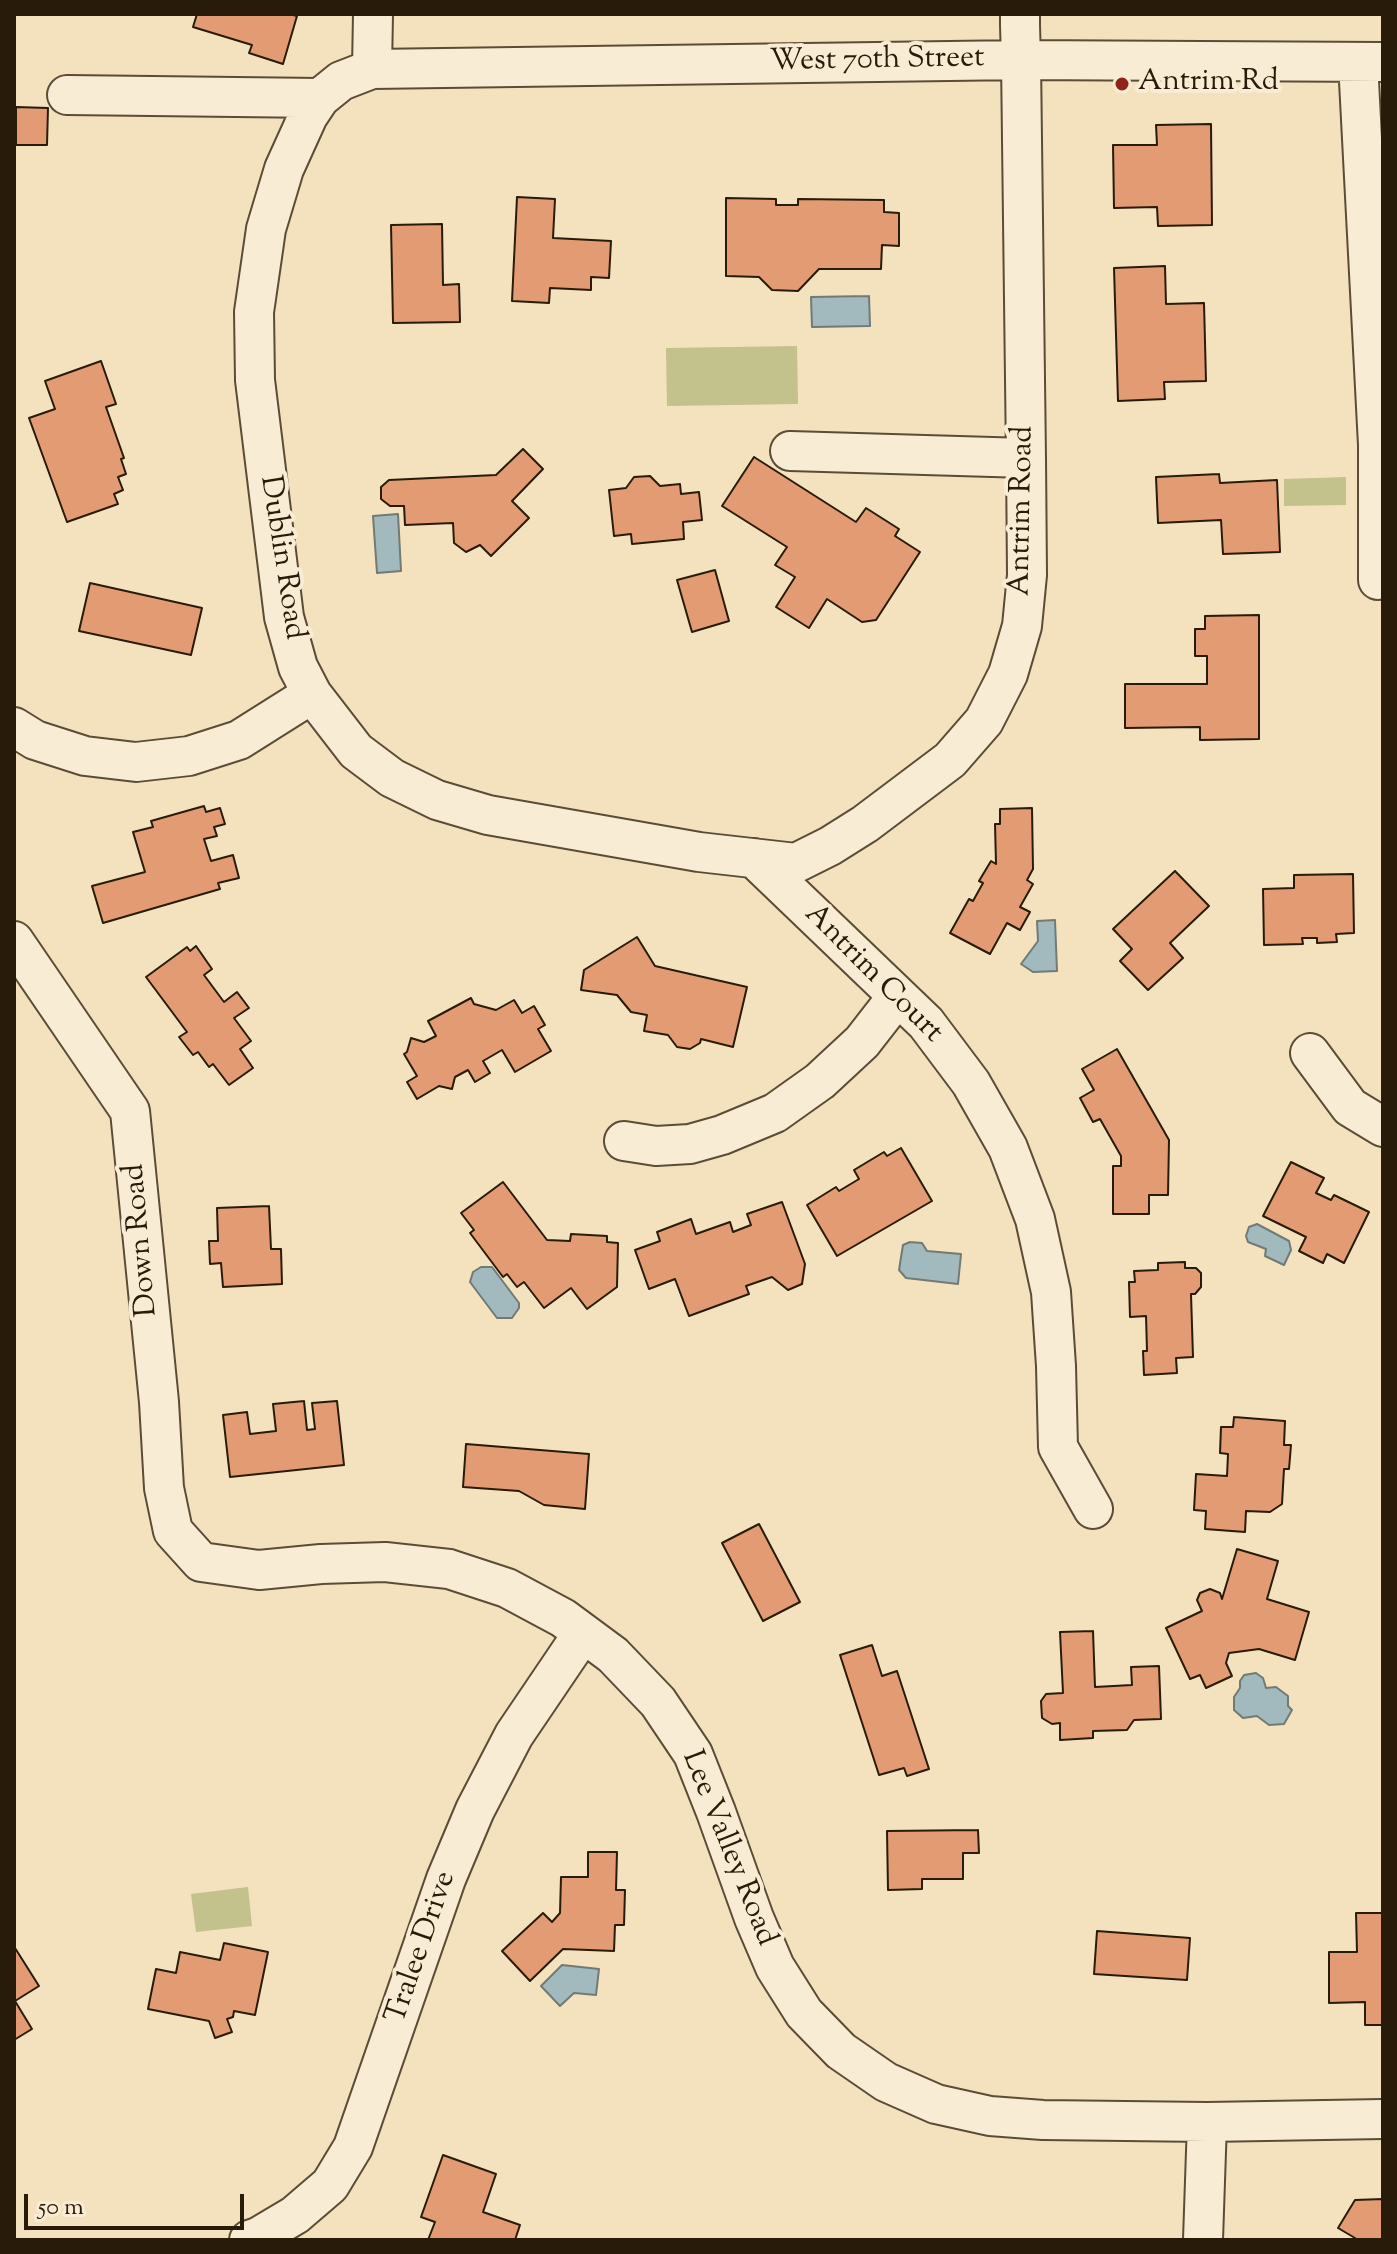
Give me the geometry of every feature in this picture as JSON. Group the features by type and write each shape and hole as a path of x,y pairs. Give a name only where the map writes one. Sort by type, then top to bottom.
{"street":[{"path":"372,69 373,14"},
{"name":"Antrim Road","path":"754,858 796,863 865,824 950,760 984,721 1008,674 1022,626 1027,575 1020,14"},
{"name":"West 70th Street","path":"372,69 1021,60 1370,62"},
{"path":"1370,62 1378,580"},
{"name":"Dublin Road","path":"372,69 341,81 320,98 308,116 284,169 266,229 254,312 255,380 284,617 298,667 312,694 356,751 392,778 437,800 488,815 699,852 754,858"},
{"path":"67,95 320,98"},
{"path":"790,451 1026,458"},
{"path":"14,727 35,740 85,756 136,762 189,756 239,740 312,694"},
{"name":"Antrim Court","path":"754,858 926,1023 971,1083 1008,1148 1035,1219 1051,1292 1058,1447 1093,1509"},
{"name":"Down Road","path":"14,941 130,1111 159,1402 164,1488 173,1531 201,1562"},
{"path":"624,1141 656,1146 690,1144 722,1135 775,1113 820,1081 862,1042 897,997"},
{"path":"1310,1053 1350,1107 1383,1127"},
{"name":"Lee Valley Road","path":"201,1562 259,1570 385,1562 449,1569 507,1588 563,1618 613,1655 658,1702 693,1754 754,1918 775,1967 804,2013 841,2051 886,2082 936,2104 990,2116 1043,2120 1207,2122 1383,2119"},
{"name":"Tralee Drive","path":"249,2240 295,2215 330,2185 353,2147 446,1879 475,1810 514,1735 583,1633"},
{"path":"1203,2240 1207,2122"}],"shaded area":[{"path":"797,346 798,404 667,406 666,348"},
{"path":"1346,477 1346,505 1284,506 1284,479"},
{"path":"248,1887 252,1926 196,1932 191,1894"}],"water":[{"path":"869,296 870,326 812,327 811,297"},
{"path":"398,514 401,571 377,573 373,516"},
{"path":"1055,920 1057,971 1033,972 1021,964 1038,941 1037,921"},
{"path":"1257,1224 1289,1241 1291,1250 1284,1265 1265,1256 1266,1249 1248,1242 1249,1227"},
{"path":"922,1243 927,1251 961,1254 958,1284 906,1278 899,1270 903,1245"},
{"path":"481,1267 492,1267 519,1303 512,1318 497,1318 470,1282 473,1272"},
{"path":"1256,1673 1263,1678 1266,1688 1276,1687 1288,1696 1288,1706 1292,1710 1284,1724 1269,1725 1257,1716 1243,1718 1234,1710 1234,1697 1240,1688 1240,1681 1244,1675"},
{"path":"562,1965 599,1969 596,1995 574,1993 560,2006 541,1986"}],"building":[{"path":"197,14 297,16 283,64 249,53 252,45 193,27"},
{"path":"16,107 48,108 47,145 16,145"},
{"path":"1211,124 1212,225 1158,226 1157,207 1114,208 1113,145 1157,145 1156,125"},
{"path":"517,197 555,199 553,238 611,241 609,278 591,277 591,290 550,288 549,303 512,301"},
{"path":"726,198 776,199 776,205 798,205 798,199 884,200 884,212 899,213 899,246 882,245 881,269 819,269 798,291 772,290 759,277 726,276"},
{"path":"442,224 443,285 459,284 460,322 393,323 391,225"},
{"path":"1165,266 1166,304 1204,303 1206,381 1164,382 1165,399 1118,401 1114,268"},
{"path":"101,361 116,404 106,407 124,458 121,459 126,474 118,477 123,490 114,494 118,504 67,522 29,418 55,409 45,381"},
{"path":"523,449 543,469 512,501 529,518 491,556 480,545 466,552 454,543 453,523 405,525 404,506 390,506 381,499 381,487 389,480 496,475"},
{"path":"754,457 856,522 866,508 899,529 895,536 920,552 876,620 862,622 827,599 809,628 776,607 795,577 775,565 787,547 722,506"},
{"path":"1219,474 1220,483 1277,480 1280,552 1223,554 1221,520 1158,523 1156,477"},
{"path":"650,476 660,486 680,484 681,494 699,492 702,520 683,522 684,539 632,544 631,534 614,536 609,490 626,488 634,477"},
{"path":"715,570 729,621 692,632 677,580"},
{"path":"90,583 202,608 191,655 79,631"},
{"path":"1259,615 1259,739 1200,740 1200,727 1125,728 1125,684 1207,684 1207,656 1195,656 1195,629 1205,629 1205,616"},
{"path":"204,806 206,812 220,808 225,824 214,827 217,836 204,839 211,861 233,855 239,878 218,883 220,889 103,923 92,886 145,872 133,832 153,827 151,821"},
{"path":"1032,808 1033,869 1027,880 1033,884 1020,907 1030,912 1020,930 1007,923 990,954 950,933 969,899 973,901 983,883 979,881 991,861 996,864 995,824 1000,824 1000,809"},
{"path":"1175,871 1209,906 1170,943 1183,958 1148,990 1120,961 1132,949 1113,929"},
{"path":"1353,874 1354,933 1336,934 1337,942 1317,943 1317,938 1302,938 1303,944 1264,945 1263,889 1294,888 1294,875"},
{"path":"637,937 655,966 747,987 733,1047 701,1039 690,1049 677,1047 668,1035 644,1031 647,1015 631,1012 617,995 581,990 584,970"},
{"path":"196,946 212,969 204,975 224,1002 237,992 249,1008 234,1018 251,1041 240,1049 253,1068 229,1085 213,1064 209,1067 198,1052 193,1055 179,1037 187,1032 146,977 187,947 190,951"},
{"path":"471,998 474,1004 496,1010 514,1000 522,1013 534,1006 545,1025 538,1029 551,1051 515,1072 502,1050 483,1061 490,1073 475,1082 468,1070 455,1077 452,1089 439,1086 417,1099 407,1082 417,1076 404,1054 411,1038 424,1042 436,1036 428,1021"},
{"path":"1117,1049 1169,1140 1168,1195 1149,1195 1149,1214 1113,1214 1113,1166 1121,1166 1121,1156 1100,1119 1093,1122 1080,1098 1094,1090 1082,1069"},
{"path":"901,1148 932,1201 837,1256 807,1205 836,1187 839,1191 859,1179 854,1170 884,1152 887,1156"},
{"path":"1291,1162 1324,1178 1316,1193 1331,1200 1334,1195 1369,1212 1344,1263 1327,1254 1323,1263 1299,1251 1306,1237 1263,1216"},
{"path":"503,1182 547,1240 570,1241 571,1234 607,1236 607,1242 618,1243 617,1287 587,1309 571,1288 544,1308 524,1282 517,1287 507,1274 503,1277 470,1233 474,1230 461,1213"},
{"path":"782,1202 805,1264 802,1284 788,1290 772,1277 746,1286 749,1294 689,1316 675,1279 649,1289 635,1250 660,1241 657,1232 691,1219 696,1234 730,1222 733,1232 751,1225 747,1214"},
{"path":"269,1206 271,1249 281,1249 282,1284 223,1287 221,1263 210,1264 209,1241 218,1241 217,1208"},
{"path":"1185,1262 1185,1268 1196,1268 1201,1273 1201,1287 1191,1294 1193,1357 1176,1358 1177,1373 1144,1375 1146,1316 1130,1317 1129,1282 1135,1282 1134,1271 1158,1270 1158,1263"},
{"path":"304,1401 307,1430 315,1429 312,1403 337,1401 344,1465 230,1477 223,1415 247,1412 250,1434 276,1431 273,1404"},
{"path":"1234,1417 1285,1421 1284,1445 1291,1445 1289,1469 1284,1469 1282,1504 1270,1512 1246,1511 1245,1532 1205,1529 1206,1511 1194,1510 1196,1474 1227,1476 1228,1454 1220,1453 1221,1427 1233,1427"},
{"path":"466,1444 589,1454 585,1509 544,1505 519,1491 463,1487"},
{"path":"759,1524 800,1602 763,1621 722,1543"},
{"path":"1237,1549 1278,1561 1267,1599 1309,1612 1295,1660 1259,1649 1229,1653 1226,1663 1232,1676 1206,1688 1200,1675 1190,1679 1166,1628 1202,1611 1197,1600 1200,1593 1210,1589 1220,1593 1222,1599"},
{"path":"1093,1631 1095,1687 1132,1685 1131,1667 1159,1666 1161,1719 1134,1720 1127,1730 1093,1731 1093,1738 1060,1740 1060,1723 1052,1724 1042,1718 1041,1701 1046,1694 1063,1693 1060,1632"},
{"path":"872,1645 882,1676 897,1671 929,1769 907,1776 904,1768 879,1775 840,1655"},
{"path":"978,1830 979,1853 963,1853 963,1879 922,1879 922,1889 888,1890 887,1831"},
{"path":"588,1852 617,1852 616,1890 625,1890 624,1925 615,1925 614,1951 563,1949 530,1981 502,1951 543,1913 552,1922 560,1913 561,1877 588,1877"},
{"path":"1356,1913 1383,1913 1383,2025 1365,2025 1365,2002 1329,2003 1329,1952 1357,1952"},
{"path":"1097,1931 1190,1938 1187,1980 1094,1974"},
{"path":"224,1943 268,1952 255,2015 234,2011 233,2017 227,2019 232,2032 215,2038 209,2021 148,2009 156,1969 176,1973 180,1952 220,1960"},
{"path":"15,1948 39,1986 15,2001 32,2029 14,2040"},
{"path":"443,2155 496,2174 483,2212 520,2225 515,2240 428,2240 435,2222 421,2217"},
{"path":"1383,2199 1383,2240 1354,2240 1338,2228 1355,2200"}],"place":[{"name":"Antrim Rd","path":"1122,84"}]}
